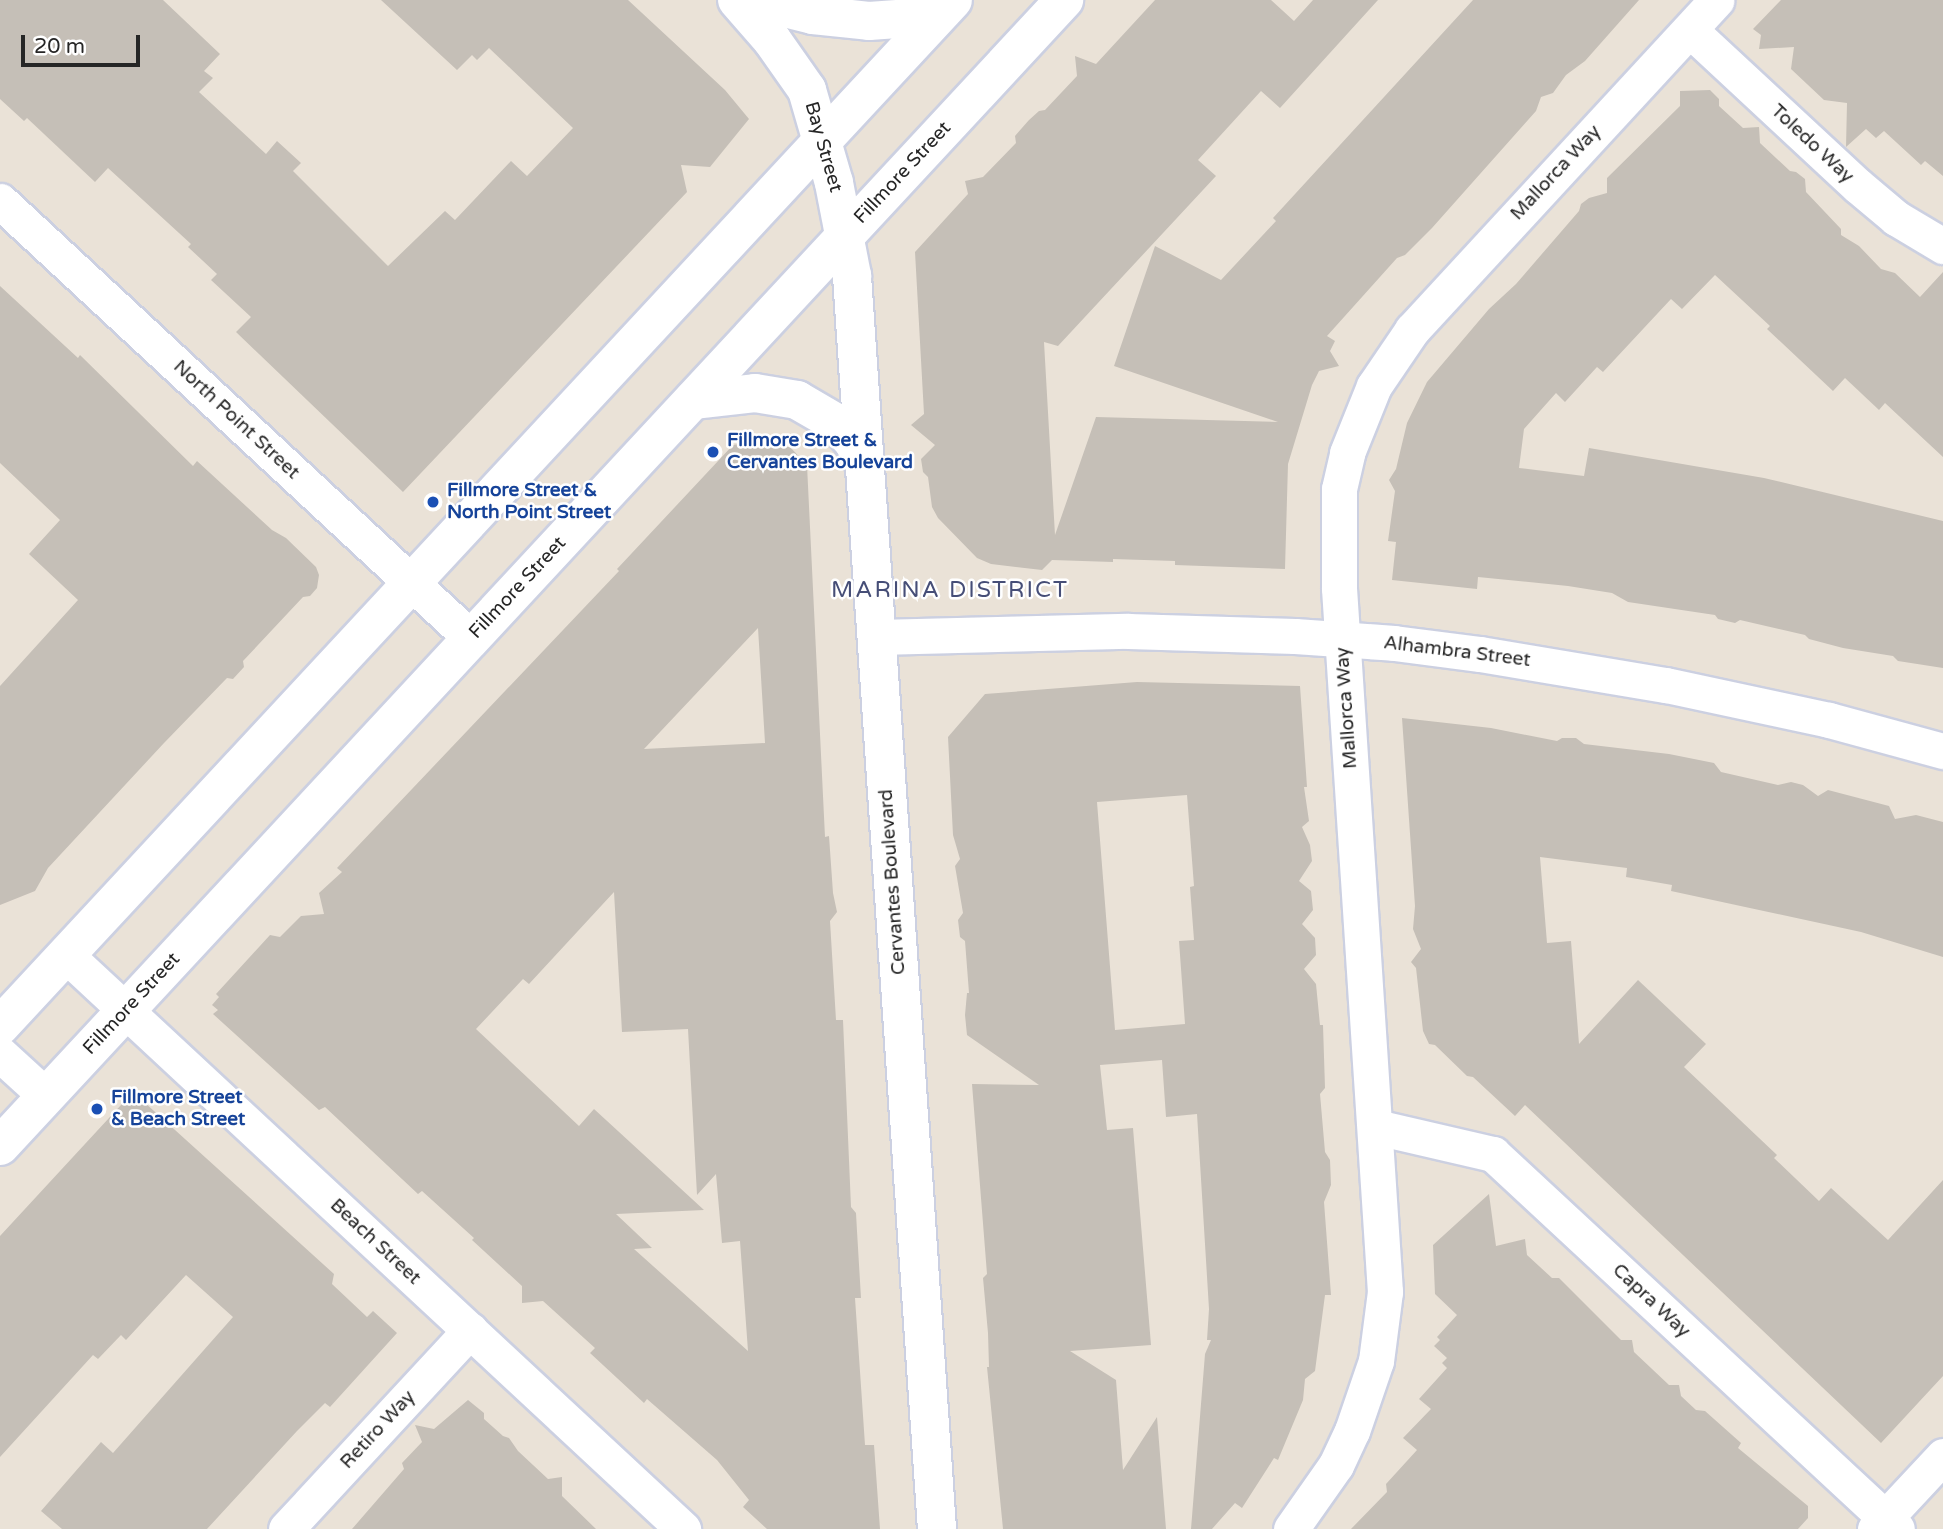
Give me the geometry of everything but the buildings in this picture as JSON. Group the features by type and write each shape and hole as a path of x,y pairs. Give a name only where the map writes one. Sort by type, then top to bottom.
{"street":[{"name":"Bay Street","path":"737,0 772,40 807,90 823,139 846,234"},
{"path":"753,0 813,15 869,21 908,18 951,1"},
{"name":"Fillmore Street","path":"0,1146 1064,0"},
{"name":"Mallorca Way","path":"1291,1529 1336,1465 1352,1431 1376,1361 1385,1292 1336,530 1339,489 1347,453 1374,386 1393,355 1434,304 1717,0"},
{"path":"0,1026 951,1"},
{"name":"Toledo Way","path":"1690,30 1858,186 1896,218 1943,246"},
{"name":"North Point Street","path":"0,201 471,638"},
{"name":"Cervantes Boulevard","path":"846,234 857,325 937,1529"},
{"path":"693,400 755,393 797,400 835,422 853,441 865,466"},
{"name":"Alhambra Street","path":"877,637 1128,631 1343,639 1480,654 1666,685 1816,718 1943,751"},
{"name":"Beach Street","path":"66,954 683,1529"},
{"path":"0,1054 46,1096"},
{"name":"Capra Way","path":"1376,1127 1493,1154 1886,1525"},
{"name":"Retiro Way","path":"286,1529 470,1330"},
{"path":"1886,1525 1943,1456"}],"place":[{"name":"Fillmore Street & Cervantes Boulevard","path":"713,452"},
{"name":"Fillmore Street & North Point Street","path":"433,502"},
{"name":"Fillmore Street & Beach Street","path":"97,1109"}],"district":[{"name":"MARINA DISTRICT","path":"950,590"}]}
